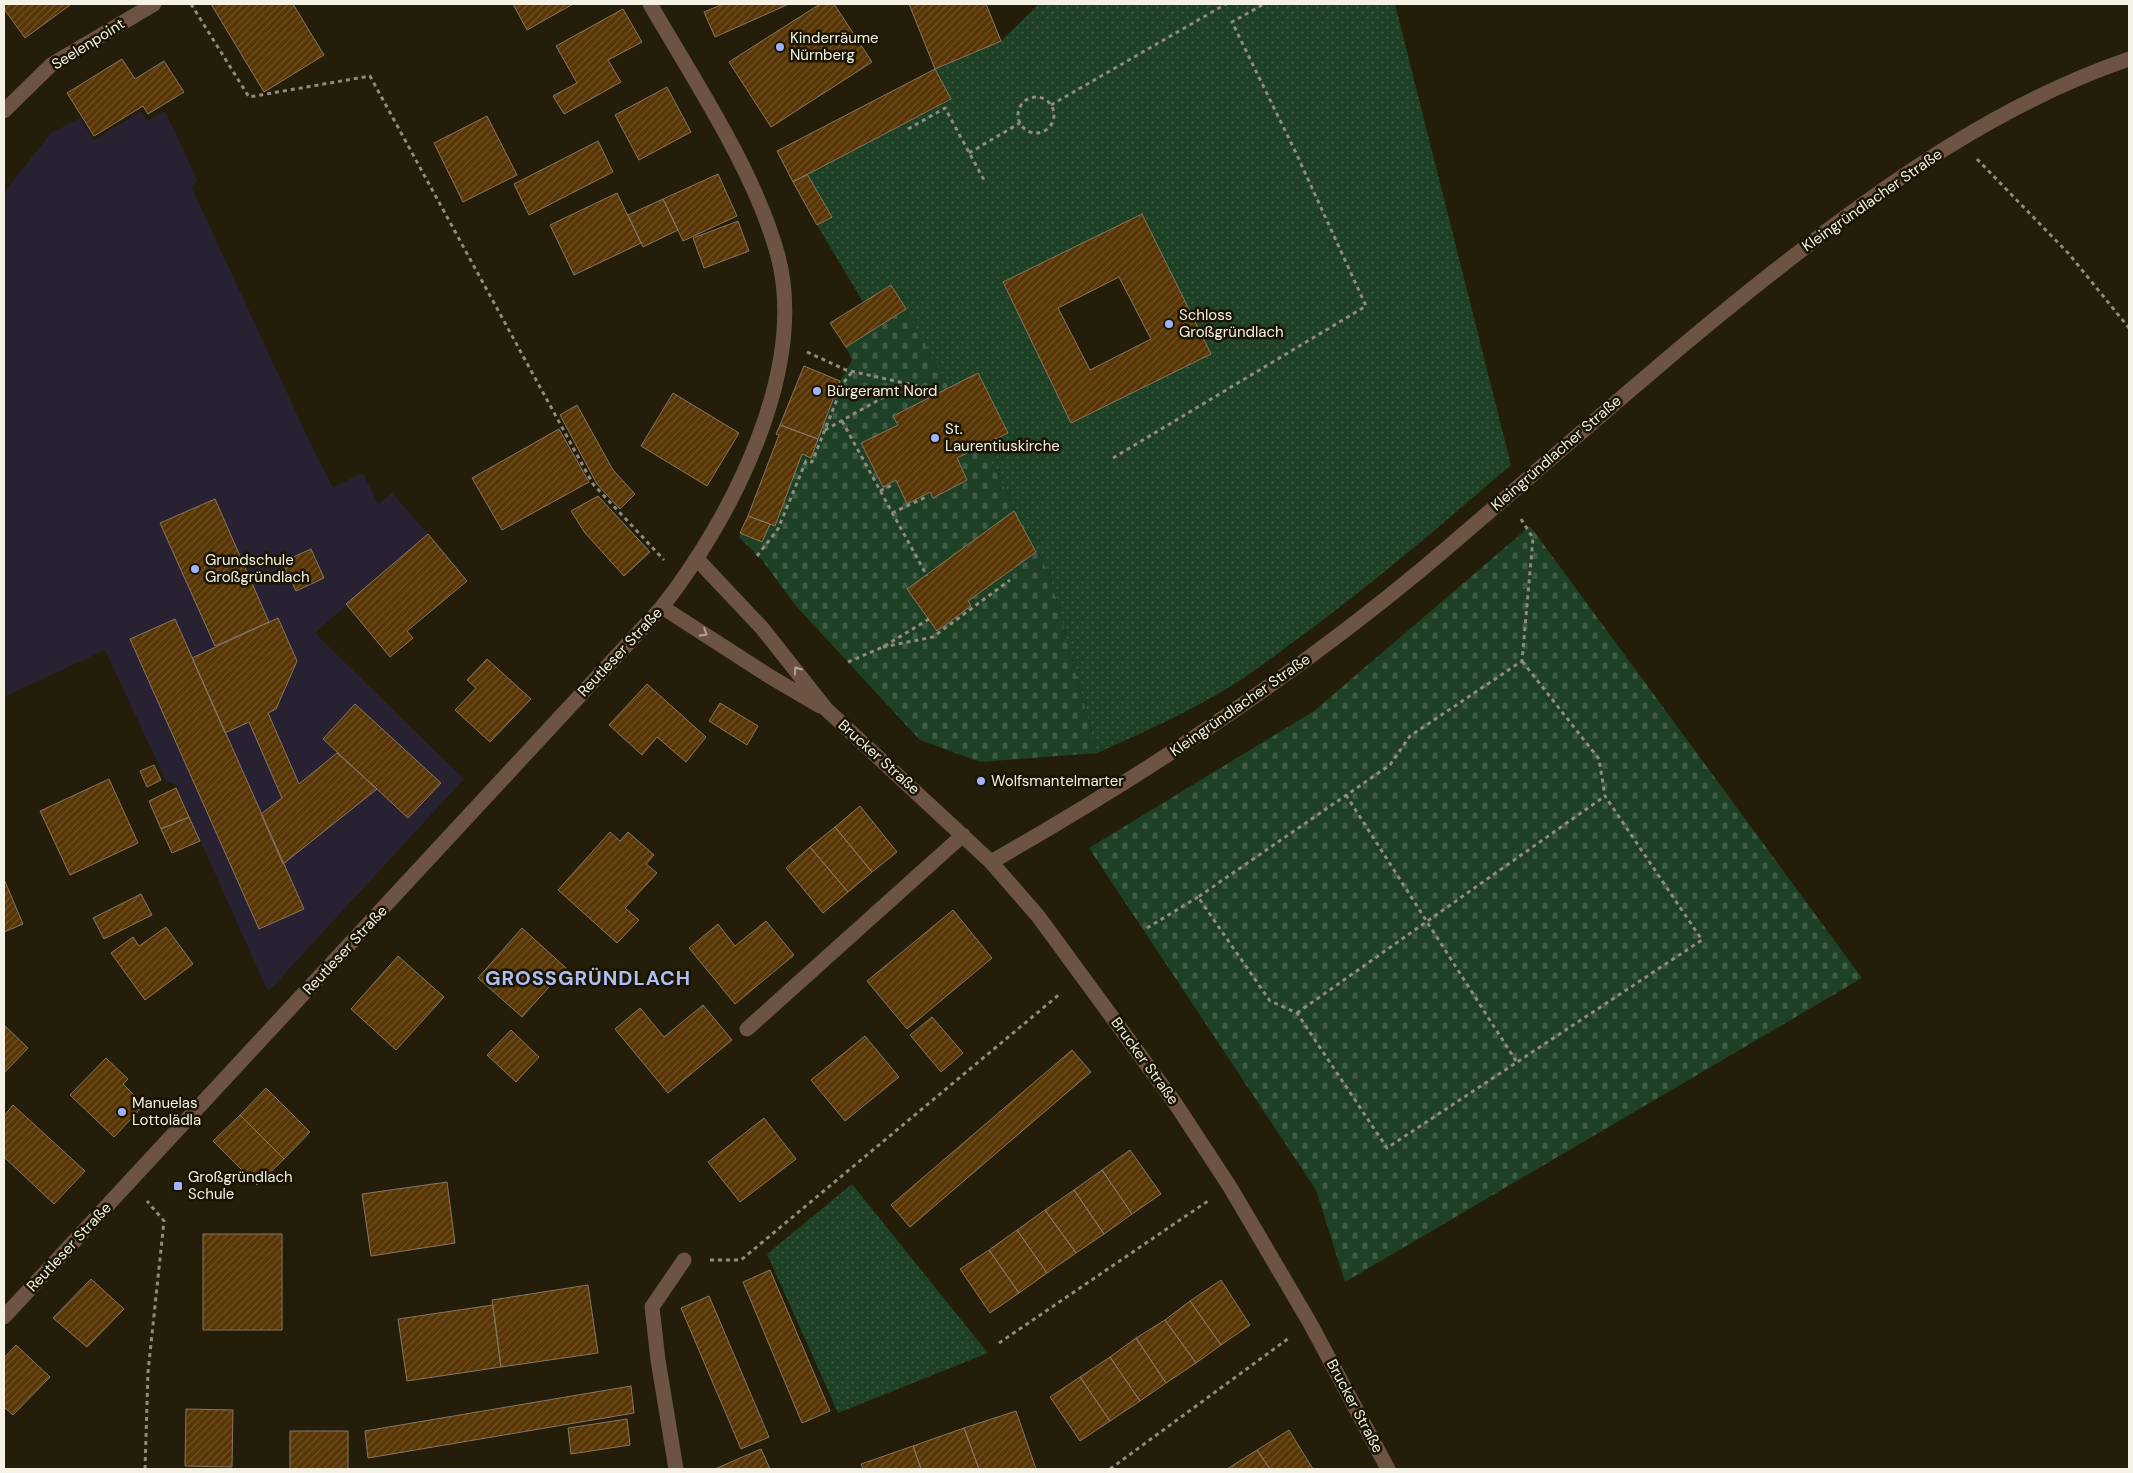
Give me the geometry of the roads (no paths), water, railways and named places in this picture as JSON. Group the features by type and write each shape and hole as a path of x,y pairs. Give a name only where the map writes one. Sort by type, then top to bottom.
{"street":[{"name":"Seelenpoint","path":"4,111 51,66 154,4"},
{"name":"Reutleser Straße","path":"4,1317 662,607 697,560 725,509 762,425 774,389 783,341 784,287 778,256 761,208 741,164 650,4"},
{"name":"Kleingründlacher Straße","path":"992,862 1164,759 1277,681 1368,613 1736,301 1865,202 1959,140 2017,107 2072,81 2129,59"},
{"name":"Brucker Straße","path":"697,560 762,628 791,662 826,709 992,862 1038,916 1175,1103 1230,1187 1310,1323 1388,1469"},
{"name":"Brucker Straße","path":"662,607 769,676 826,709"},
{"path":"747,1029 963,835"},
{"path":"676,1469 658,1360 652,1307 684,1260"}],"place":[{"name":"Kinderräume Nürnberg","path":"780,47"},
{"name":"Schloss Großgründlach","path":"1169,324"},
{"name":"Bürgeramt Nord","path":"817,391"},
{"name":"St. Laurentiuskirche","path":"935,438"},
{"name":"Grundschule Großgründlach","path":"195,569"},
{"name":"Wolfsmantelmarter","path":"981,781"},
{"name":"Manuelas Lottolädla","path":"122,1112"},
{"name":"Großgründlach Schule","path":"178,1186"}],"district":[{"name":"GROSSGRÜNDLACH","path":"588,978"}]}
